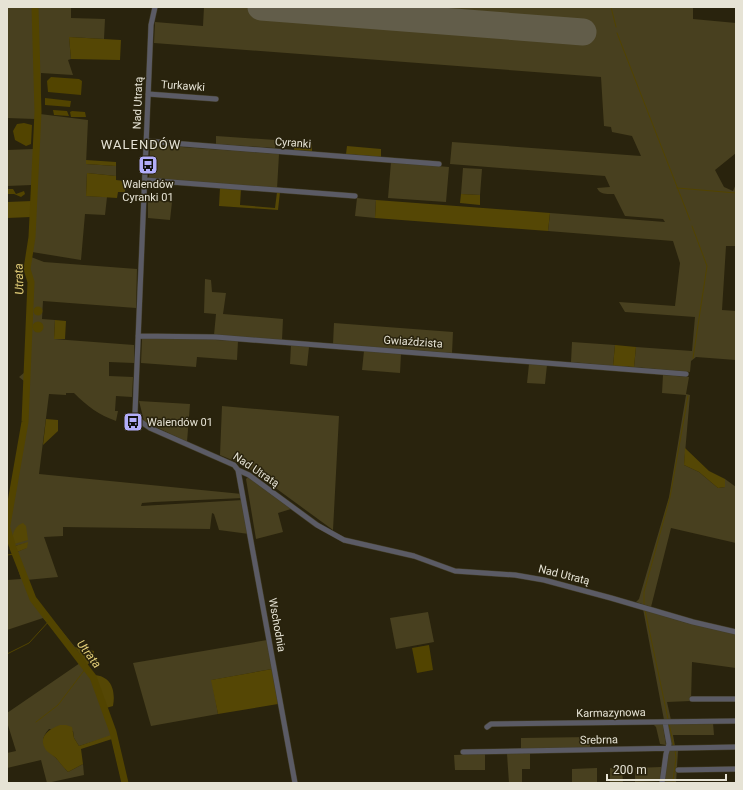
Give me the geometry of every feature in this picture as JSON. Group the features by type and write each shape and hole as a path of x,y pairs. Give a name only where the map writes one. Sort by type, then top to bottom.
{"street":[{"name":"Nad Utratą","path":"155,7 151,25 135,413 137,419 150,428 234,465 238,470 249,475 317,525 344,540 414,556 455,571 515,575 544,580 617,599 693,622 736,632"},
{"name":"Turkawki","path":"148,94 216,98"},
{"name":"Cyranki","path":"146,141 439,164"},
{"path":"145,180 355,196"},
{"name":"Gwiaździsta","path":"138,336 216,336 686,374"},
{"name":"Wschodnia","path":"238,470 294,783"},
{"path":"692,699 736,699"},
{"name":"Karmazynowa","path":"487,727 491,724 736,721"},
{"path":"662,783 669,739 665,722"},
{"name":"Srebrna","path":"463,752 736,747"},
{"path":"678,770 736,769"}],"shaded area":[{"path":"7,7 71,7 71,18 105,19 104,39 69,37 71,59 68,60 73,75 41,73 40,114 88,120 86,164 116,166 116,176 87,173 86,196 107,197 105,215 85,214 81,260 32,252 31,257 44,262 137,269 136,308 43,301 42,319 55,320 54,339 134,345 134,363 109,362 109,376 133,377 132,397 116,396 115,411 118,411 116,421 94,410 74,393 66,393 66,395 49,394 39,474 242,494 243,498 154,502 142,503 141,506 243,500 249,534 219,530 214,514 212,513 210,529 63,527 63,536 44,537 58,577 26,580 34,597 75,647 93,673 115,733 126,783 122,783 111,736 79,746 74,738 73,731 49,729 45,734 43,741 46,748 68,772 83,764 84,775 47,783 41,760 7,768 7,753 16,751 7,722 7,713 80,663 43,618 7,630 7,580 21,579 7,533 7,516 23,422 25,390 24,381 19,377 25,372 29,286 25,271 30,234 32,185 7,186 7,150 34,149 35,119 7,118","holes":["27,543 26,548 17,552 15,546"]},
{"path":"204,7 693,7 693,19 736,23 736,153 715,170 724,187 733,191 736,184 736,246 726,246 722,310 736,311 736,360 696,357 691,361 690,372 634,367 636,347 692,351 695,317 625,312 619,302 675,306 680,263 673,241 548,231 550,213 665,222 663,219 625,216 614,194 602,193 597,188 610,187 605,176 450,164 452,142 641,156 632,136 612,132 611,127 604,126 601,77 154,43 155,22 203,26"},
{"path":"69,37 121,40 120,60 71,59"},
{"path":"51,77 79,79 82,81 81,95 48,92 47,81"},
{"path":"45,98 71,101 70,107 45,105"},
{"path":"53,110 67,111 69,116 54,115"},
{"path":"70,112 85,112 86,117 71,117"},
{"path":"24,123 32,125 31,144 26,146 15,140 13,131 17,124"},
{"path":"216,136 276,140 275,148 216,144"},
{"path":"295,142 312,143 312,151 294,150"},
{"path":"154,145 279,154 277,189 150,179 150,146"},
{"path":"347,146 381,149 381,157 346,154"},
{"path":"86,160 116,162 116,166 86,164"},
{"path":"391,162 449,167 446,202 388,198"},
{"path":"463,168 482,169 480,195 461,194"},
{"path":"87,173 116,176 116,180 125,181 125,192 118,192 117,198 86,196"},
{"path":"220,188 241,189 240,205 275,208 277,192 280,192 278,210 219,206"},
{"path":"7,189 13,189 16,194 24,191 25,194 21,197 14,194 7,194"},
{"path":"461,194 480,195 480,205 460,203"},
{"path":"357,198 376,200 375,218 355,216"},
{"path":"148,200 172,202 170,220 148,218"},
{"path":"376,200 550,213 548,231 375,218"},
{"path":"32,201 31,217 7,218 7,202"},
{"path":"205,279 211,280 212,292 226,293 223,314 283,319 282,340 214,335 216,314 204,313"},
{"path":"36,307 40,307 42,311 40,315 36,315 34,313 34,309"},
{"path":"55,320 66,321 65,339 54,339"},
{"path":"36,322 40,322 42,323 42,331 36,332 33,329 33,325"},
{"path":"334,323 453,332 452,353 333,344"},
{"path":"152,337 238,341 237,360 197,357 196,367 141,363 142,339"},
{"path":"572,342 615,345 613,366 571,362"},
{"path":"291,345 309,347 307,366 290,364"},
{"path":"615,345 636,347 634,367 613,366"},
{"path":"364,351 401,354 400,373 362,370"},
{"path":"529,364 547,365 545,384 527,383"},
{"path":"663,375 689,377 686,394 690,395 684,465 699,472 718,488 725,487 725,479 736,487 736,543 671,528 651,607 636,602 639,599 669,497 686,395 662,393"},
{"path":"139,401 190,404 187,442 144,421"},
{"path":"222,406 339,416 333,530 244,465 220,455"},
{"path":"46,419 58,420 58,431 43,445"},
{"path":"685,448 709,471 725,479 725,487 718,488 699,472 684,465"},
{"path":"248,477 291,509 278,513 283,532 256,539 246,479"},
{"path":"23,523 26,526 28,540 14,544 13,538 15,529"},
{"path":"28,542 27,548 17,552 15,546"},
{"path":"643,609 683,622 736,634 736,668 692,662 691,701 667,702 671,720 664,720"},
{"path":"428,612 434,642 396,649 390,618"},
{"path":"267,640 272,669 212,680 218,714 151,726 133,663"},
{"path":"429,645 433,670 417,673 412,648"},
{"path":"75,647 94,651 93,660 87,665"},
{"path":"272,669 278,704 218,714 211,680"},
{"path":"94,675 105,678 111,685 114,695 113,706 106,708"},
{"path":"713,723 714,735 673,735 675,746 670,744 668,724"},
{"path":"653,724 663,725 666,745 660,744 656,727"},
{"path":"60,725 72,727 74,738 79,746 111,735 112,739 81,749 83,764 68,772 56,758 47,751 43,741 48,731"},
{"path":"590,737 590,749 521,750 521,738"},
{"path":"669,750 678,751 676,783 664,783"},
{"path":"530,753 530,769 522,769 522,783 509,783 507,754"},
{"path":"485,754 485,770 455,770 454,755"},
{"path":"661,767 660,781 635,782 635,768"},
{"path":"597,768 597,783 572,783 572,769"},
{"path":"610,768 622,768 623,783 610,783"}],"waterway":[{"name":"Utrata","path":"7,525 25,422 31,282 27,269 32,237 38,112 35,7"},
{"path":"611,7 616,27"},
{"path":"617,33 690,220"},
{"path":"677,188 736,193"},
{"path":"692,226 707,266 693,358"},
{"path":"644,605 644,592 670,497 688,396"},
{"name":"Utrata","path":"7,528 12,545"},
{"name":"Utrata","path":"13,548 33,599 93,677 113,732 125,783"},
{"path":"7,555 15,554"},
{"path":"645,610 668,719"},
{"path":"7,654 29,643 50,620"},
{"path":"36,722 58,705 86,668"},
{"path":"669,724 674,746"},
{"path":"673,781 676,758 675,750"}],"runway":[{"path":"261,7 583,32"}],"place":[{"name":"Walendów Cyranki 01","path":"148,165"},
{"name":"Walendów 01","path":"133,422"}],"district":[{"name":"WALENDÓW","path":"141,144"}]}
